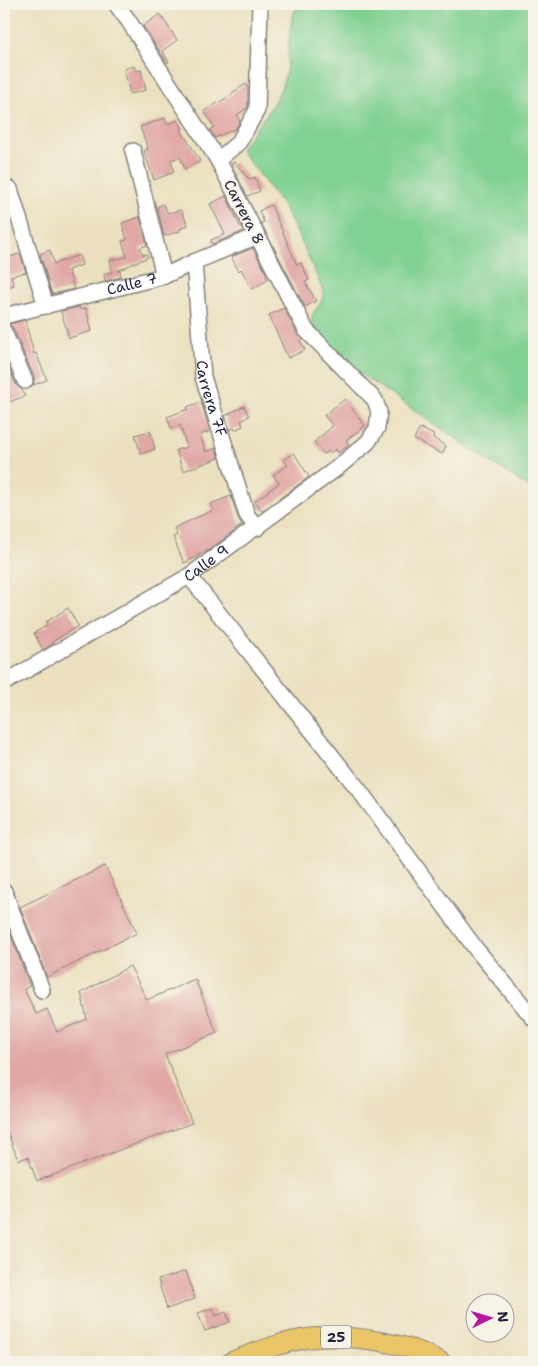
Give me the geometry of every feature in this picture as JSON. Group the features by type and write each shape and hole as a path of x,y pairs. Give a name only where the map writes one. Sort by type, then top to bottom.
{"main road":[{"name":"25","path":"231,1362 275,1346 310,1338 345,1337 378,1341 403,1347 441,1362"}],"street":[{"name":"Carrera 8","path":"116,4 218,160 306,330 375,400 379,412"},
{"path":"218,160 240,142 257,110 260,4"},
{"path":"133,150 164,276"},
{"path":"10,189 46,306"},
{"name":"Calle 7","path":"4,316 164,276 257,236"},
{"name":"Carrera 7F","path":"194,262 203,377 247,515 257,528"},
{"path":"4,332 25,381"},
{"name":"Calle 9","path":"4,683 189,576 257,528 337,468 368,442 377,428 379,412"},
{"path":"189,576 360,790 476,949 534,1019"},
{"path":"4,891 42,990"}],"green space":[{"path":"299,4 533,4 534,6 534,491 368,379 327,346 312,323 313,314 323,297 323,291 284,207 240,149 266,114 282,86 287,67 290,29"}],"building":[{"path":"160,14 177,40 162,51 169,62 167,63 143,26"},
{"path":"134,66 136,71 141,70 146,90 130,94 124,69"},
{"path":"246,84 248,88 248,107 237,115 240,122 235,129 215,138 210,130 214,127 204,111"},
{"path":"165,118 167,124 178,120 183,129 181,130 200,161 185,169 180,157 171,160 174,172 154,180 144,151 148,149 140,127"},
{"path":"234,162 249,179 255,177 260,191 247,196 231,164"},
{"path":"226,196 244,231 212,244 211,240 225,234 210,204"},
{"path":"163,204 168,213 181,210 188,225 180,229 180,231 164,236 157,207"},
{"path":"271,205 297,265 301,263 309,280 305,282 316,301 305,307 261,223 264,222 259,211"},
{"path":"140,217 147,245 140,248 143,255 147,254 148,257 117,271 120,271 121,277 105,281 104,274 112,272 110,260 127,257 122,241 127,240 122,223"},
{"path":"253,248 268,280 252,289 241,269 239,271 231,257"},
{"path":"50,250 54,264 79,255 82,265 68,270 74,289 52,294 40,254"},
{"path":"20,254 26,272 11,276 14,285 4,288 4,258"},
{"path":"79,307 80,310 86,308 92,331 69,338 61,311"},
{"path":"284,308 305,350 288,358 269,315"},
{"path":"25,320 34,354 36,353 47,380 33,385 34,377 13,328 9,324"},
{"path":"4,355 16,385 25,396 4,404"},
{"path":"345,399 365,426 346,440 349,445 338,453 336,449 324,454 314,442 333,426 324,415"},
{"path":"201,402 210,431 200,435 206,452 216,448 219,458 183,471 176,450 187,447 180,425 171,428 167,417"},
{"path":"244,406 249,416 241,421 243,426 230,430 225,416"},
{"path":"420,428 434,435 433,438 446,446 442,454 414,439"},
{"path":"150,431 155,449 141,454 135,435"},
{"path":"294,453 309,477 262,511 255,501 279,483 273,475 288,465 284,460"},
{"path":"231,496 242,525 209,550 184,563 173,537 177,535 174,528 213,510 210,504"},
{"path":"68,608 78,626 52,642 53,644 43,650 34,633 48,625 46,622"},
{"path":"105,866 137,933 47,977 20,907"},
{"path":"4,917 30,986 24,989 36,1014 47,1009 57,1032 87,1019 81,993 130,966 147,1000 195,979 217,1033 165,1054 192,1123 37,1181 28,1157 18,1160 4,1123"},
{"path":"186,1271 195,1299 167,1309 158,1280"},
{"path":"213,1308 216,1316 226,1312 230,1322 205,1331 198,1313"}]}
